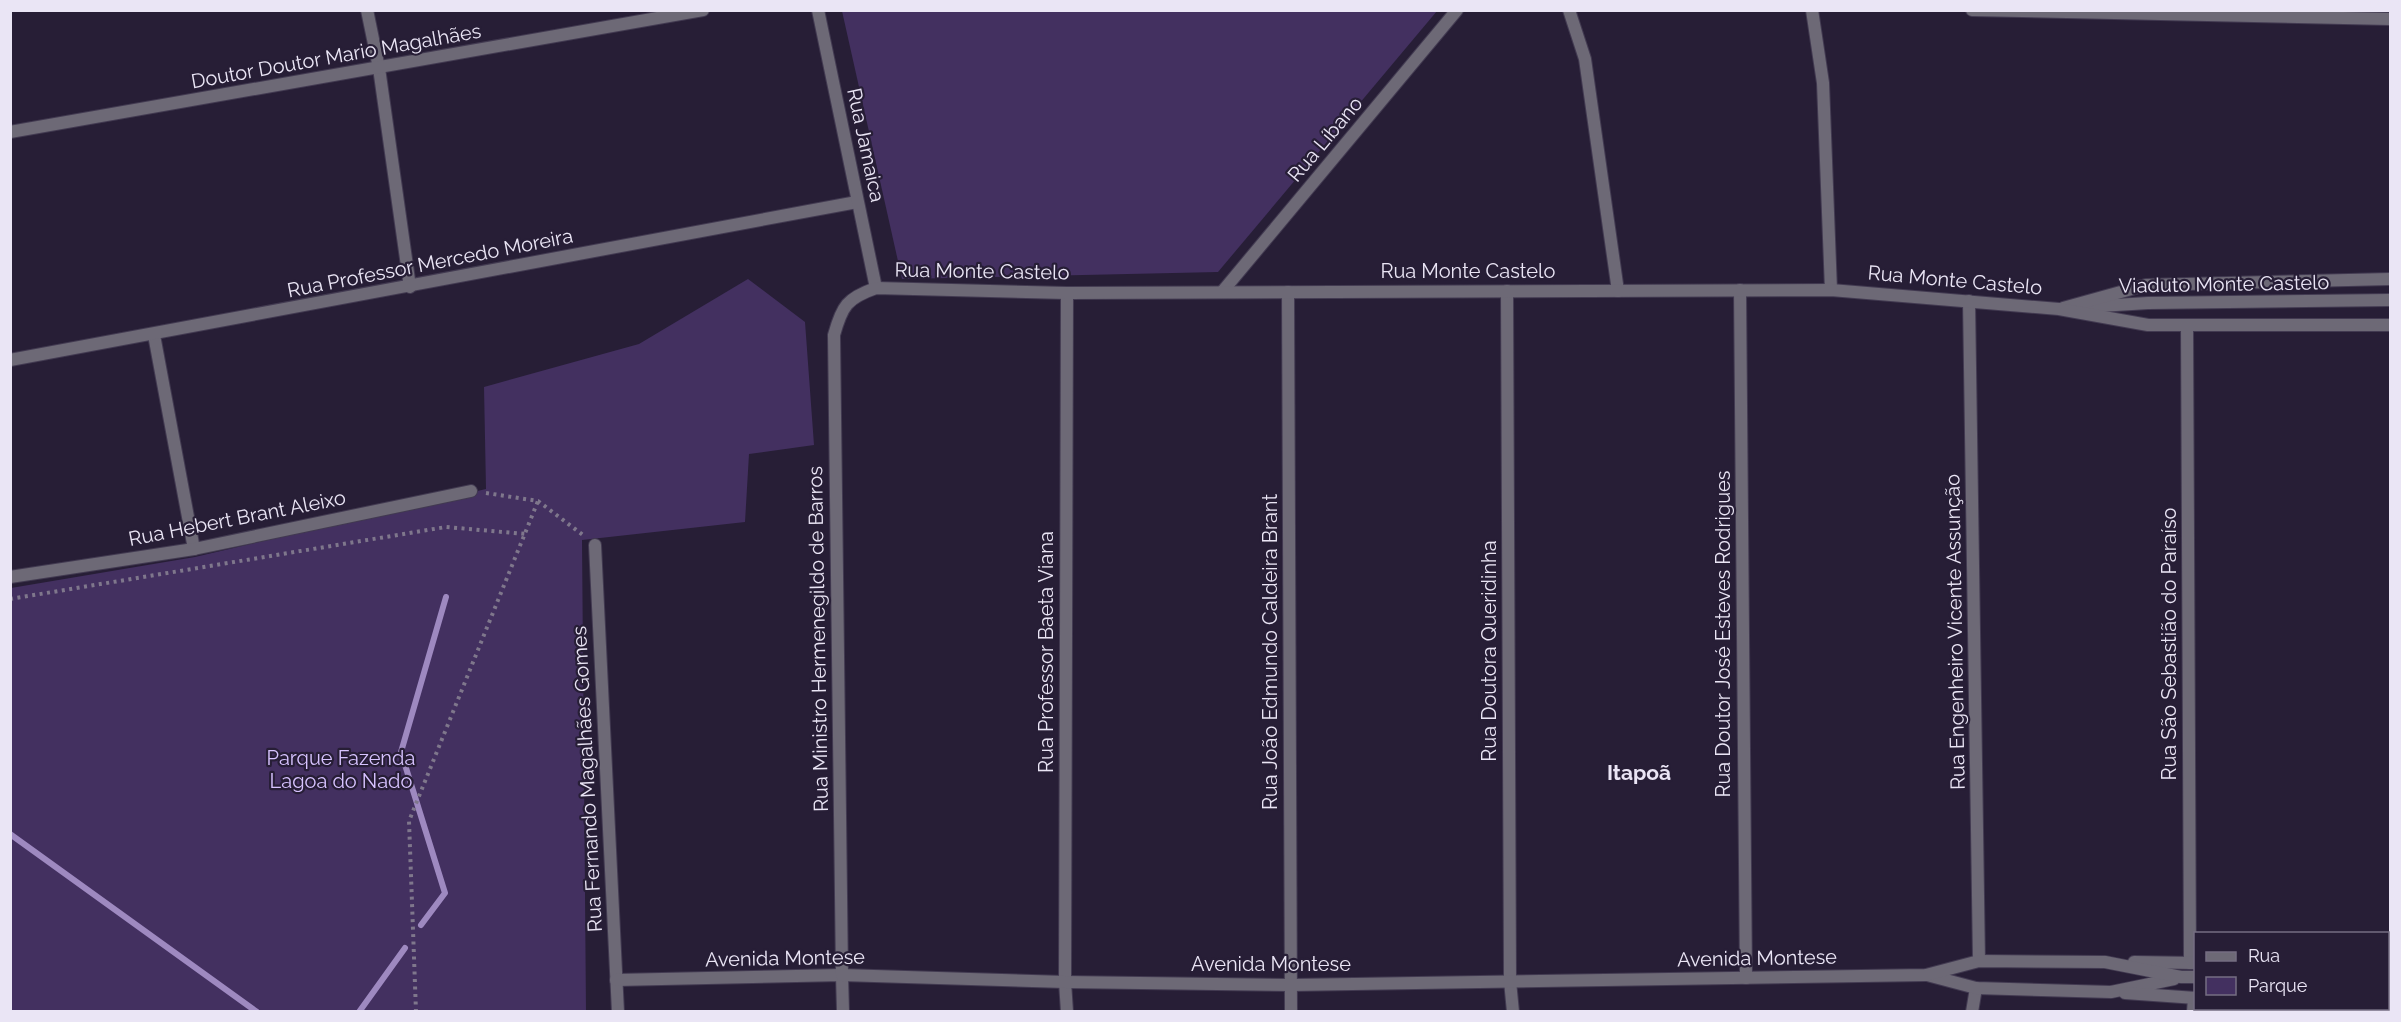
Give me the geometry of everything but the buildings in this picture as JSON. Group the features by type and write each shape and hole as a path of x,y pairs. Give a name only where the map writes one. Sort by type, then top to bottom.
{"street":[{"path":"367,10 379,68 410,286"},
{"name":"Doutor Doutor Mario Magalhães","path":"10,132 703,10"},
{"name":"Rua Jamaica","path":"818,10 876,288"},
{"name":"Rua Líbano","path":"1222,292 1457,10"},
{"path":"1569,10 1585,59 1618,291"},
{"path":"1812,10 1823,82 1831,290"},
{"path":"1972,10 2391,19"},
{"name":"Rua Professor Mercedo Moreira","path":"10,360 154,335 857,202"},
{"name":"Rua Monte Castelo","path":"2059,309 2146,285 2391,279"},
{"name":"Rua Monte Castelo","path":"876,288 1067,293 1831,290 2059,309 2148,325 2391,325"},
{"name":"Rua Ministro Hermenegildo de Barros","path":"843,1011 834,335 840,312 855,295 876,288"},
{"name":"Rua Doutor José Esteves Rodrigues","path":"1740,290 1746,978"},
{"name":"Rua Doutora Queridinha","path":"1507,291 1510,981 1513,1011"},
{"name":"Rua João Edmundo Caldeira Brant","path":"1288,292 1291,1011"},
{"name":"Rua Professor Baeta Viana","path":"1067,293 1065,982 1067,1011"},
{"name":"Viaduto Monte Castelo","path":"2059,309 2148,303 2391,300"},
{"name":"Rua Engenheiro Vicente Assunção","path":"1969,301 1979,961"},
{"name":"Rua São Sebastião do Paraíso","path":"2187,325 2193,963"},
{"path":"154,335 194,549"},
{"name":"Rua Hebert Brant Aleixo","path":"10,577 194,549 471,491"},
{"name":"Rua Fernando Magalhães Gomes","path":"595,544 618,1011"},
{"name":"Avenida Montese","path":"616,980 842,975 1065,982 1291,985 1926,975 1979,961 2105,962 2188,977"},
{"path":"2105,962 2193,963"},
{"name":"Avenida Montese","path":"1926,975 1976,988 2111,992 2188,977"},
{"path":"1972,1011 1976,988"},
{"path":"2111,992 2194,998"}],"path":[{"path":"471,491 538,501 595,544"},
{"path":"416,1011 409,821 538,501"},
{"path":"10,599 446,527 526,534"}],"green space":[{"path":"842,10 1437,11 1218,272 902,279"},
{"name":"Parque Fazenda Lagoa do Nado","path":"748,279 805,322 814,445 749,454 745,522 582,540 586,1011 11,1012 11,588 195,557 486,489 484,387 639,344"}],"waterway":[{"path":"421,925 445,893 401,752 446,597"},
{"path":"10,834 257,1012"},
{"path":"359,1012 405,948"}],"district":[{"name":"Itapoã","path":"1639,773"}]}
